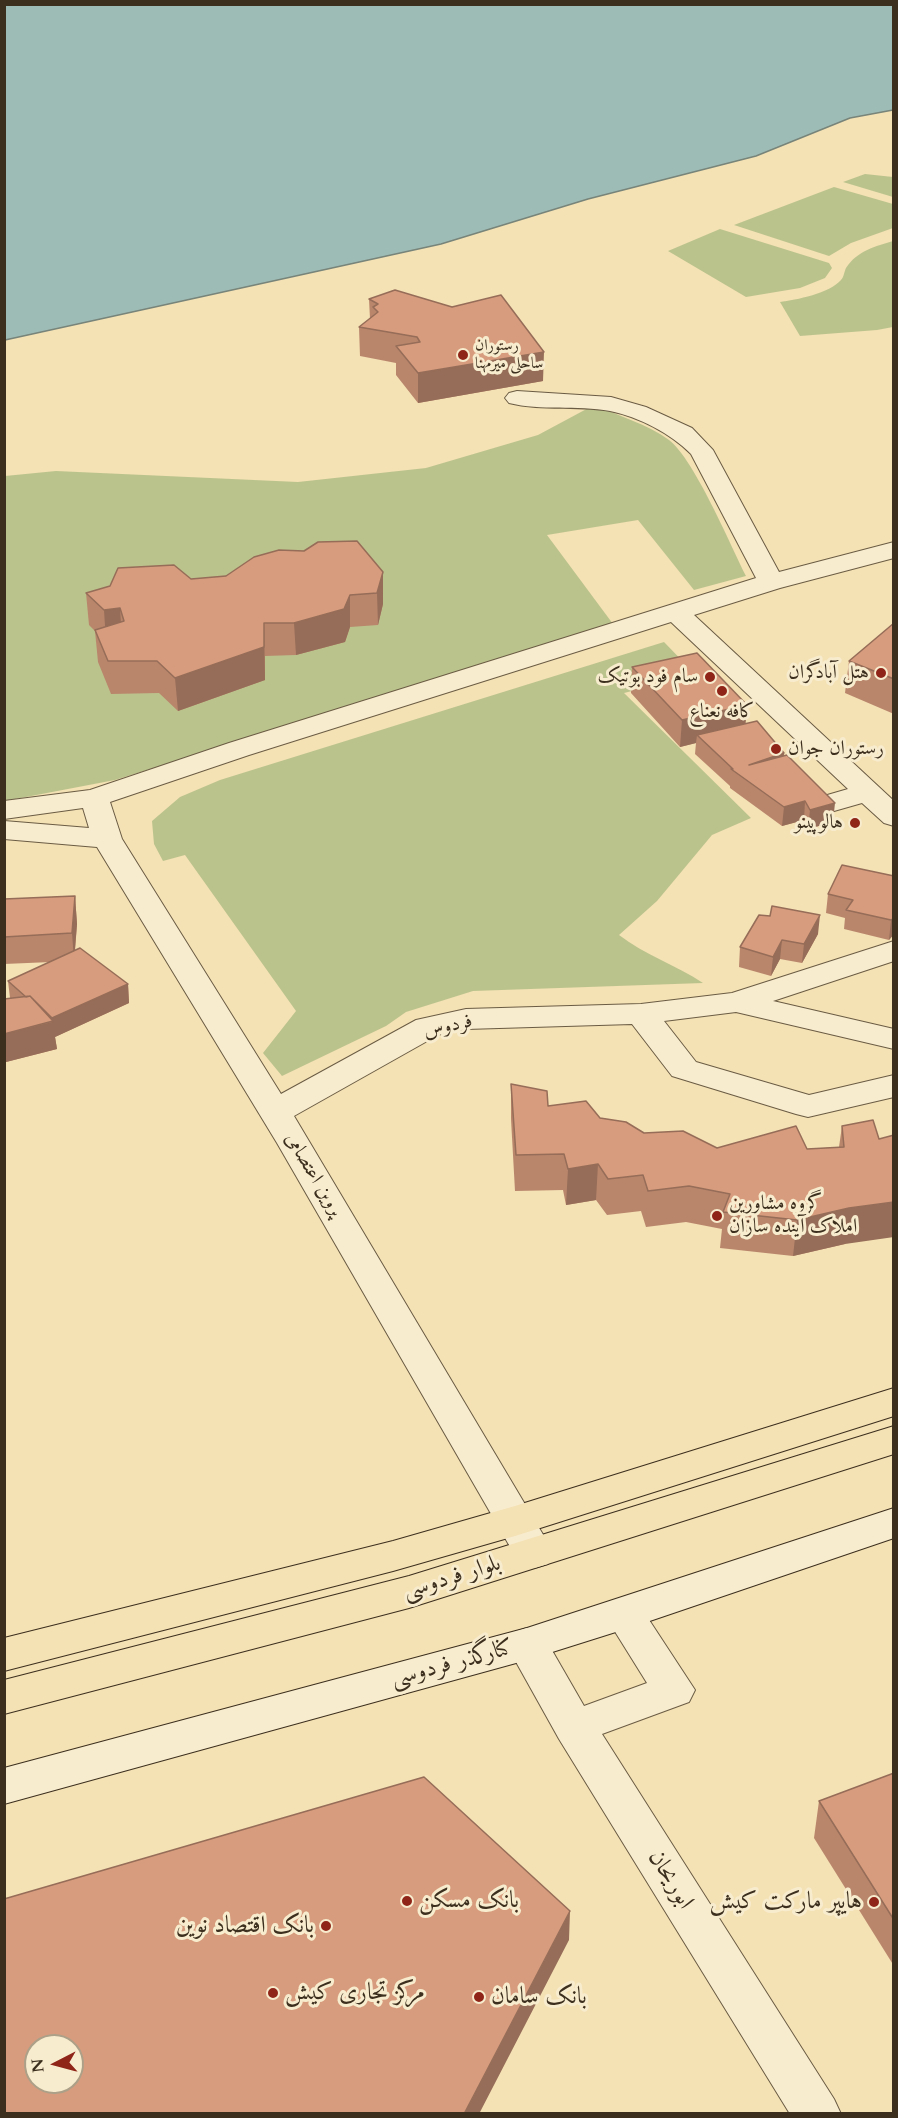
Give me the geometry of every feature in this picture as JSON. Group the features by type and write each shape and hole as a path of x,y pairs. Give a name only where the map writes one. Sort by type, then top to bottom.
{"main road":[{"name":"بلوار فردوسی","path":"4,1697 409,1592 525,1537 894,1402"},
{"name":"بلوار فردوسی","path":"4,1655 393,1556 525,1537 894,1440"}],"street":[{"path":"517,398 611,404 638,412 682,433 701,450 771,582"},
{"path":"4,810 94,798 250,746 771,582 894,550"},
{"path":"677,613 894,817"},
{"path":"826,804 867,793"},
{"name":"پروین اعتصامی","path":"94,798 106,840 275,1112 525,1537"},
{"path":"4,830 106,840"},
{"path":"736,1002 894,950"},
{"name":"فردوس","path":"275,1112 428,1028 466,1019 641,1014 736,1002 894,1040"},
{"path":"641,1014 684,1069 808,1106 894,1086"},
{"name":"کنارگذر فردوسی","path":"4,1786 527,1644 624,1614 894,1523"},
{"path":"574,1727 674,1690 624,1614"},
{"name":"ابوریحان","path":"527,1644 574,1727 817,2114"}],"green space":[{"path":"865,174 893,177 893,197 843,182"},
{"path":"834,187 893,204 893,228 851,243 829,256 734,225"},
{"path":"720,229 829,263 832,268 825,278 800,288 746,297 668,251"},
{"path":"893,241 893,327 800,336 780,302 803,298 829,289 841,280 846,268 856,257 867,250"},
{"path":"594,405 652,429 679,450 700,483 746,576 694,590 638,520 547,535 613,624 115,780 5,801 5,476 56,471 298,482 426,468 538,435"},
{"path":"664,642 696,675 624,693 751,818 712,835 657,901 619,935 703,983 473,991 406,1012 386,1026 282,1076 263,1053 296,1011 185,855 163,861 154,844 152,821 180,797 220,780"}],"water":[{"path":"4,5 893,5 893,110 850,118 756,156 588,199 441,244 5,340"}],"building":[{"path":"395,290 452,307 501,295 544,352 418,373 396,346 420,342 417,337 359,327 378,312 373,307 378,304 369,299"},
{"path":"357,541 383,572 377,593 350,595 344,609 294,623 264,623 264,647 175,678 157,661 108,661 95,630 124,621 120,608 104,610 86,593 110,586 118,568 174,565 191,579 226,576 254,557 279,550 304,551 318,542"},
{"path":"894,623 894,679 849,661"},
{"path":"697,653 747,705 682,720 632,667"},
{"path":"757,721 784,753 749,765 787,755 835,803 810,810 805,801 784,807 731,769 733,769 697,735"},
{"path":"842,865 894,876 894,918 891,920 846,910 853,900 828,894"},
{"path":"75,896 72,933 4,937 4,899"},
{"path":"772,906 820,915 804,944 782,940 773,957 740,947 759,915 770,916"},
{"path":"80,948 128,984 52,1018 30,996 26,997 8,981"},
{"path":"30,996 53,1021 4,1034 4,999"},
{"path":"511,1084 547,1091 548,1106 586,1101 600,1118 626,1122 644,1133 683,1131 717,1148 796,1126 807,1149 844,1147 842,1126 873,1120 879,1139 894,1135 894,1202 849,1208 797,1220 723,1212 730,1194 689,1186 648,1191 643,1175 608,1179 598,1164 568,1169 564,1154 516,1155"},
{"path":"894,1773 894,1920 819,1801"},
{"name":"مرکز تجاری کیش","path":"424,1777 570,1911 464,2114 4,2114 4,1899"}],"place":[{"name":"رستوران ساحلی میرمهنا","path":"463,355"},
{"name":"هتل آبادگران","path":"881,673"},
{"name":"سام فود بوتیک","path":"710,677"},
{"name":"كافه نعناع","path":"722,691"},
{"name":"رستوران جوان","path":"776,749"},
{"name":"هالوپینو","path":"855,823"},
{"name":"گروه مشاورین املاک آینده سازان","path":"717,1216"},
{"name":"بانک مسکن","path":"407,1901"},
{"name":"هایپر مارکت کیش","path":"874,1902"},
{"name":"بانک اقتصاد نوین","path":"326,1926"},
{"name":"مرکز تجاری کیش","path":"273,1993"},
{"name":"بانک سامان","path":"479,1997"}]}
